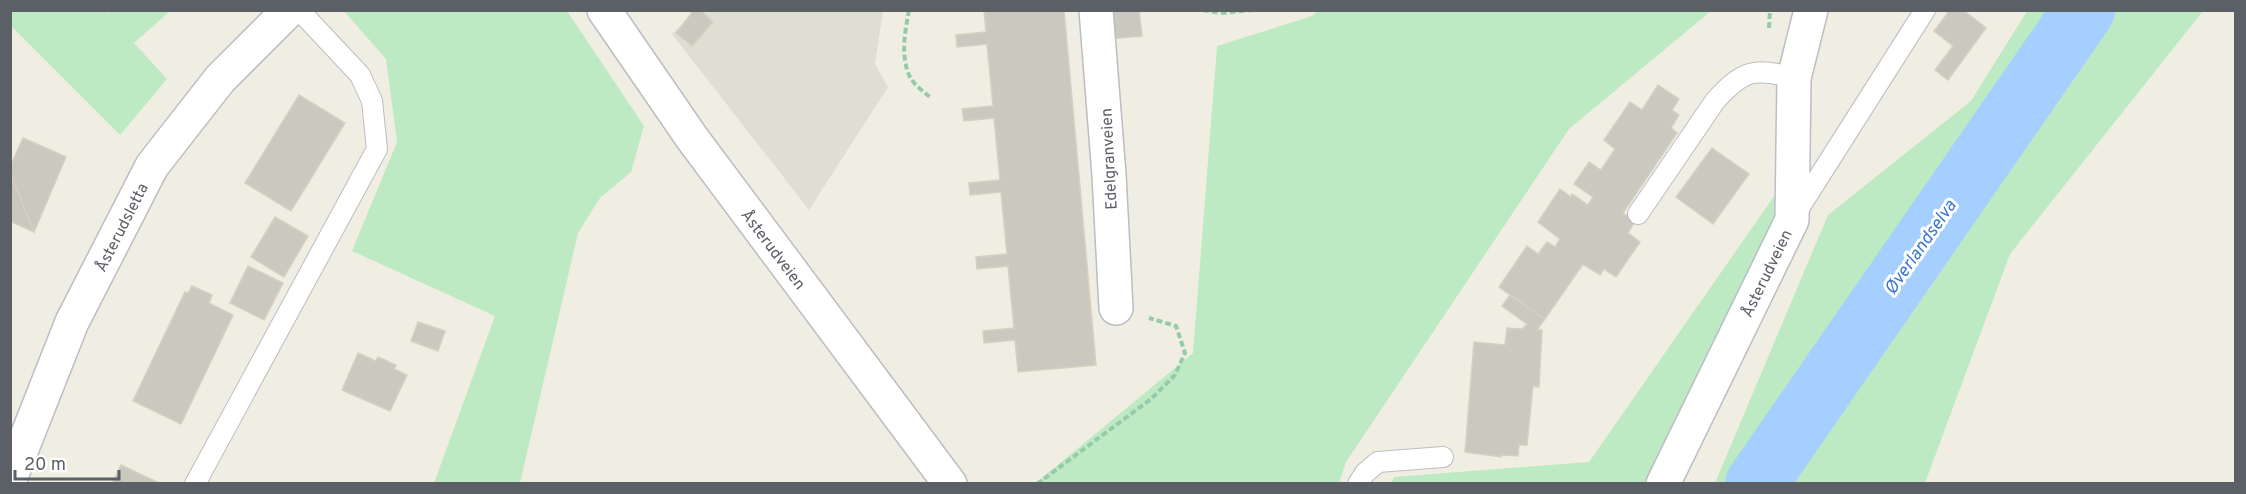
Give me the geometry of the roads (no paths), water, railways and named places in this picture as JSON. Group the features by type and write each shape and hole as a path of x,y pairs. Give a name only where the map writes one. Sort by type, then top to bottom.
{"street":[{"name":"Åsterudsletta","path":"10,479 72,322 152,166 220,79 289,10"},
{"name":"Åsterudveien","path":"604,10 699,147 950,483"},
{"name":"Edelgranveien","path":"1096,10 1110,175 1116,308"},
{"name":"Åsterudveien","path":"1663,483 1792,220 1794,78 1811,10"}],"lane":[{"path":"195,483 377,149 372,100 360,75 299,10"},
{"path":"1792,220 1925,10"},
{"path":"1638,214 1715,101 1730,85 1752,73 1768,71 1794,78"},
{"path":"1358,483 1365,472 1378,462 1443,457"}],"waterway":[{"name":"Øverlandselva","path":"1756,484 2084,10"}]}
